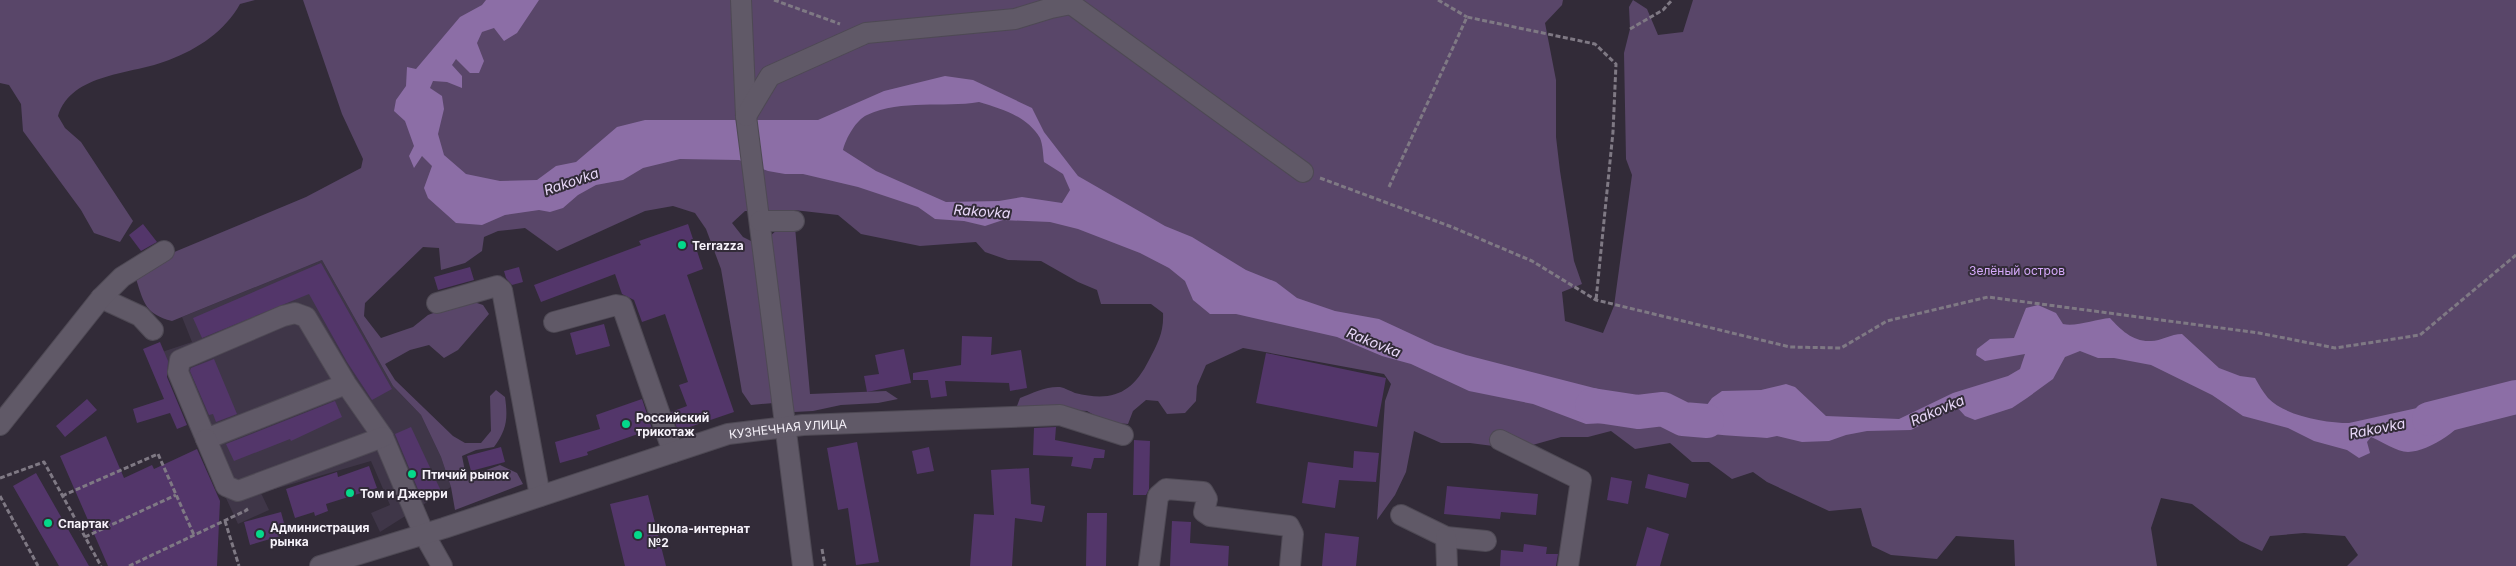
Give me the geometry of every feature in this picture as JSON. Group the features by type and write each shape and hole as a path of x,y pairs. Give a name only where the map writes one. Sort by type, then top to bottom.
{"street":[{"path":"741,0 746,116 757,190 784,426 803,566"},
{"path":"746,116 770,76 866,33 1015,19 1071,4 1303,172"},
{"path":"760,221 794,221"},
{"path":"0,425 101,298 122,277 164,251"},
{"path":"437,302 497,286 502,290 540,496"},
{"path":"101,298 140,316 153,330"},
{"path":"554,322 616,305 622,306 673,452"},
{"path":"383,437 238,491 226,486 178,372 180,360 283,316 295,313 306,317 346,384 383,437 424,534 442,566"},
{"path":"206,439 346,384"},
{"name":"КУЗНЕЧНАЯ УЛИЦА","path":"320,566 424,534 728,434 784,426 1060,415 1123,435"},
{"path":"1500,440 1580,480 1568,566"},
{"path":"1149,566 1158,496 1166,489 1203,492 1207,500 1204,512 1210,516 1289,526 1293,534 1290,566"},
{"path":"1401,515 1446,537 1486,541"},
{"path":"1446,537 1447,566"}],"path":[{"path":"774,0 866,33"},
{"path":"1438,0 1467,17 1596,44 1616,64 1613,132 1596,300"},
{"path":"1630,29 1663,10 1672,0"},
{"path":"1389,187 1467,17"},
{"path":"1303,172 1452,227 1532,261 1596,300 1790,347 1841,348 1887,321 1988,297 2259,332 2334,348 2420,336 2516,256"},
{"path":"62,496 158,454 194,535"},
{"path":"0,478 44,462 101,566"},
{"path":"129,566 247,510 238,491"},
{"path":"0,496 38,566"},
{"path":"85,537 176,496"},
{"path":"224,521 239,566"}],"shaded area":[{"path":"322,260 393,386 421,415 441,457 451,487 380,532 371,513 390,505 371,461 261,493 269,510 238,524 159,353 192,342 182,317"}],"green space":[{"path":"0,0 255,0 240,4 227,23 200,45 169,60 105,77 90,83 76,91 65,102 58,116 65,128 81,142 133,221 120,242 94,233 81,210 23,131 21,104 9,85 0,83"},
{"name":"Зелёный остров","path":"303,0 1563,0 1562,5 1545,23 1556,80 1556,137 1560,171 1574,261 1582,284 1562,292 1565,321 1603,333 1614,306 1632,175 1626,159 1624,53 1630,29 1629,7 1633,0 1647,9 1658,35 1683,32 1693,0 2516,0 2516,566 2347,566 2358,555 2345,536 2304,533 2270,536 2262,551 2240,541 2192,504 2161,498 2151,528 2157,566 2015,566 2014,540 1956,536 1937,559 1891,555 1872,546 1861,508 1829,511 1767,482 1753,472 1732,479 1709,462 1692,462 1670,443 1635,449 1611,431 1588,437 1561,437 1529,446 1493,431 1493,446 1470,443 1441,443 1414,431 1406,472 1395,495 1377,520 1385,401 1391,384 1384,374 1243,348 1206,365 1197,386 1196,401 1185,413 1167,414 1158,401 1146,400 1133,411 1128,424 1106,422 1087,411 1017,406 1020,398 1050,388 1060,387 1088,396 1100,396 1120,393 1128,388 1142,372 1155,348 1160,337 1163,313 1151,304 1101,304 1097,290 1078,282 1041,261 1008,260 985,252 976,242 920,246 861,234 838,215 794,210 777,212 745,211 732,223 743,237 759,245 782,226 795,227 810,394 886,391 898,399 878,403 841,405 813,411 775,413 774,403 751,405 742,392 721,269 706,229 695,213 673,206 645,211 557,251 525,228 498,231 484,237 482,251 465,263 441,270 439,248 423,247 365,303 364,316 381,338 413,327 428,315 468,300 483,305 489,314 458,350 444,358 429,345 410,350 385,364 395,380 453,436 465,443 481,443 491,431 490,396 496,390 505,397 506,424 502,435 494,447 476,450 462,456 465,471 470,476 500,465 517,473 523,484 455,510 451,487 441,457 421,415 393,386 322,260 172,321 151,311 141,295 136,279 160,258 306,197 361,168 363,159 342,114"}],"water":[{"path":"486,0 539,0 517,33 504,41 494,28 482,32 477,43 484,61 479,73 470,73 456,59 452,65 462,76 462,88 447,82 433,81 430,88 442,96 444,109 438,134 444,155 466,174 500,181 537,180 556,166 576,162 617,127 645,120 818,120 884,91 945,76 973,80 1032,108 1044,132 1078,176 1165,226 1192,237 1246,270 1276,282 1297,298 1335,311 1379,319 1435,345 1466,355 1598,389 1617,403 1638,412 1634,418 1586,424 1533,404 1469,391 1411,364 1382,356 1337,337 1236,314 1210,314 1193,300 1185,281 1169,268 1140,253 1078,229 1050,222 1003,220 985,226 964,221 935,219 918,207 858,187 803,174 785,174 768,171 739,160 680,159 643,168 623,180 596,185 578,195 563,208 550,212 539,210 505,215 482,225 456,223 428,198 424,188 432,166 422,156 414,168 409,156 414,146 405,121 394,111 396,100 406,86 407,67 416,69 460,17 482,5","holes":["979,102 1013,114 1035,130 1041,141 1044,162 1063,174 1070,190 1062,203 1022,197 999,201 946,202 876,171 843,150 846,140 855,125 863,117 880,110 908,105"]},
{"path":"2038,305 2056,313 2063,324 2068,325 2110,318 2128,334 2139,340 2155,341 2182,334 2219,368 2240,376 2255,378 2266,396 2275,404 2285,410 2306,417 2329,422 2349,423 2449,401 2473,407 2469,415 2455,430 2427,448 2404,452 2371,437 2367,442 2370,453 2359,458 2347,450 2314,441 2288,428 2243,416 2212,395 2151,365 2114,358 2098,358 2080,351 2065,357 2053,379 2012,408 1975,420 1965,416 1957,407 1911,430 1867,431 1829,441 1802,442 1777,436 1767,438 1710,434 1682,427 1658,415 1670,404 1687,414 1699,416 1712,398 1722,391 1761,390 1786,384 1795,387 1826,416 1899,419 1953,393 2008,376 2020,369 2025,354 1985,361 1976,355 1977,349 1990,339 2014,338 2026,308"}],"building":[{"path":"143,224 157,242 141,251 129,235"},
{"path":"688,224 703,269 687,275 734,412 678,431 671,412 687,406 679,385 688,382 665,314 642,322 634,300 622,294 615,274 541,302 534,285 641,245 639,241"},
{"path":"321,263 392,389 372,400 347,362 309,294 202,338 193,318"},
{"path":"470,267 474,280 438,290 434,277"},
{"path":"519,267 523,282 512,285 506,278 504,271"},
{"path":"604,324 610,346 576,355 570,333"},
{"path":"962,336 992,337 991,355 1021,350 1027,388 1010,391 1009,383 945,381 947,396 931,398 928,380 913,380 913,373 961,365"},
{"path":"160,342 168,361 167,377 187,425 177,429 170,413 137,423 133,409 164,399 143,349"},
{"path":"904,349 911,383 867,392 864,376 879,374 875,355"},
{"path":"1266,353 1386,378 1377,427 1256,403"},
{"path":"214,359 237,414 216,422 213,414 209,415 190,371 191,368"},
{"path":"87,399 97,410 65,437 56,426"},
{"path":"642,399 652,429 587,452 588,455 560,463 555,442 600,429 596,415"},
{"path":"335,401 342,417 291,441 290,439 234,461 226,444"},
{"path":"411,427 441,491 422,499 395,434"},
{"path":"1056,427 1055,440 1105,450 1104,458 1094,458 1091,469 1071,466 1073,457 1033,455 1034,428"},
{"path":"106,436 124,478 152,465 154,469 197,449 220,501 217,566 108,566 60,456"},
{"path":"1134,440 1150,441 1149,489 1146,495 1133,495"},
{"path":"857,442 879,562 856,565 848,508 838,510 827,448"},
{"path":"501,447 505,462 471,471 467,456"},
{"path":"929,447 934,471 917,474 912,451"},
{"path":"1354,451 1379,453 1376,482 1339,480 1335,508 1302,503 1308,462 1353,468"},
{"path":"369,466 377,488 326,504 328,511 315,516 314,512 295,518 286,489 337,472 338,477"},
{"path":"1029,468 1031,504 1045,506 1042,522 1015,518 1012,566 970,566 974,514 994,515 991,470"},
{"path":"36,473 89,566 59,566 13,486"},
{"path":"1648,474 1689,484 1686,498 1645,488"},
{"path":"1611,477 1632,481 1628,504 1607,500"},
{"path":"1447,486 1538,494 1536,515 1501,512 1500,519 1444,514"},
{"name":"Школа-интернат №2","path":"648,495 666,566 625,566 610,504"},
{"path":"281,512 287,534 250,545 244,522"},
{"path":"1087,513 1107,513 1106,566 1086,566"},
{"path":"1172,521 1191,522 1190,543 1229,546 1228,566 1170,566"},
{"path":"1647,527 1669,534 1660,566 1636,566"},
{"path":"1325,533 1359,537 1356,566 1322,566"},
{"path":"1524,544 1547,547 1546,554 1558,554 1556,566 1500,566 1501,550 1523,552"}],"waterway":[{"name":"Rakovka","path":"2429,419 2516,397"},
{"name":"Rakovka","path":"1592,405 1638,412 1663,409 1683,419 1707,421"}],"place":[{"name":"Terrazza","path":"682,245"},
{"name":"Российский трикотаж","path":"626,424"},
{"name":"Птичий рынок","path":"412,474"},
{"name":"Том и Джерри","path":"350,493"},
{"name":"Спартак","path":"48,523"},
{"name":"Администрация рынка","path":"260,534"},
{"name":"Школа-интернат №2","path":"638,535"}]}
